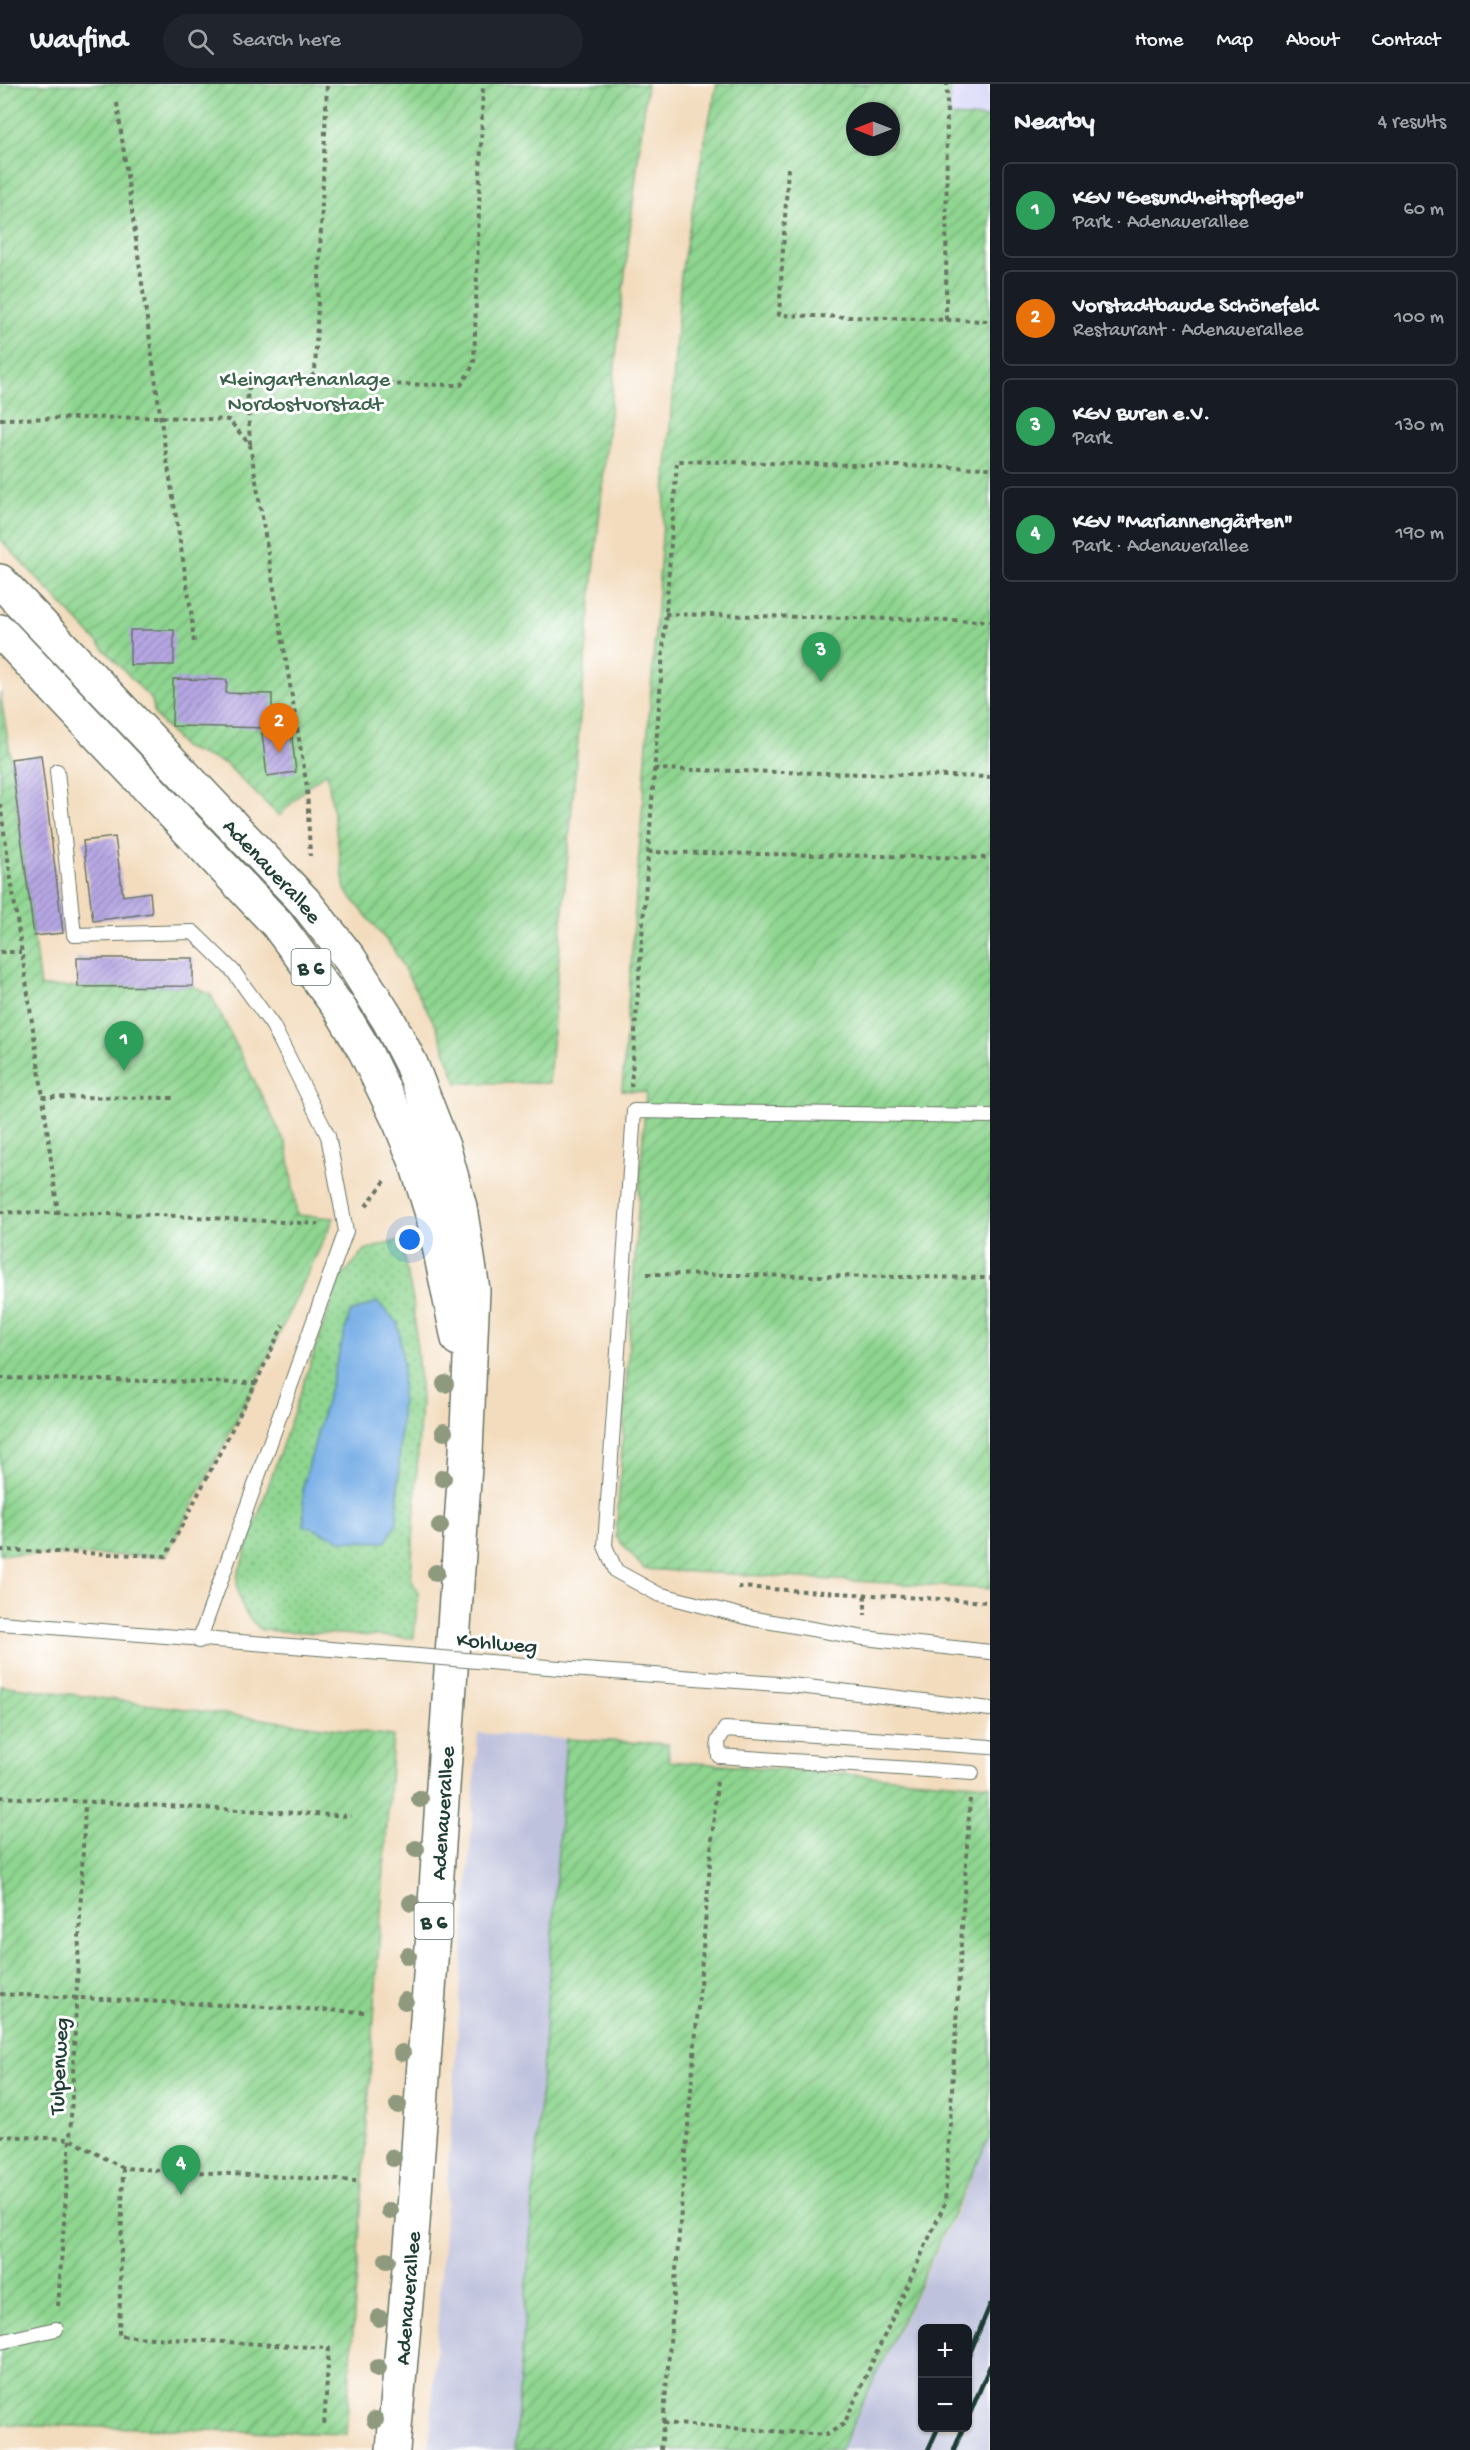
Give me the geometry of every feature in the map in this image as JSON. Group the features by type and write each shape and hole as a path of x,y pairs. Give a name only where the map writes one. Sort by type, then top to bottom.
{"main road":[{"name":"Adenauerallee","path":"0,581 304,901 350,959 389,1021 411,1064 444,1149 460,1207 473,1290 466,1452 413,2223 393,2450"},
{"name":"Adenauerallee","path":"0,631 277,924 340,1009 365,1051 415,1160 433,1217 468,1392"}],"lane":[{"path":"57,771 74,935 192,932 233,971 273,1026 328,1136 346,1232 199,1641"},
{"path":"990,1116 634,1111 605,1546 616,1571 658,1594 754,1619 864,1638 990,1652"},
{"name":"Kohlweg","path":"0,1623 199,1641 791,1685 990,1709"},
{"path":"972,1773 719,1756 718,1741 725,1729 990,1747"},
{"path":"0,2342 56,2329"}],"path":[{"path":"304,384 315,373 327,84"},
{"path":"310,857 307,787 250,445 247,391 253,383 461,385 474,364 483,84"},
{"path":"946,320 947,84"},
{"path":"117,103 163,435 191,610 194,644"},
{"path":"788,168 779,315 990,321"},
{"path":"0,420 162,417 229,420 250,445"},
{"path":"631,1091 677,460 990,468"},
{"path":"665,614 990,621"},
{"path":"654,769 990,777"},
{"path":"0,804 58,1214"},
{"path":"648,852 990,858"},
{"path":"0,952 21,952"},
{"path":"43,1097 177,1098"},
{"path":"346,1232 387,1179"},
{"path":"0,1212 158,1215 331,1225"},
{"path":"622,1274 990,1278"},
{"path":"0,1550 166,1556 256,1383 286,1318"},
{"path":"0,1378 256,1383"},
{"path":"734,1587 990,1602"},
{"path":"661,2450 719,1756"},
{"path":"663,2423 826,2435 844,2424 945,2202 972,1773"},
{"path":"0,1797 85,1804 351,1816"},
{"name":"Tulpenweg","path":"56,2329 70,2139 85,1804"},
{"path":"0,1994 365,2012"},
{"path":"0,2136 70,2139 123,2168 356,2181"},
{"path":"123,2168 119,2336 329,2348 324,2426"}],"shaded area":[{"path":"950,84 990,84 990,118 949,116"},
{"path":"478,1733 566,1739 515,2450 429,2450"},
{"path":"990,2136 990,2450 840,2450 957,2210"}],"green space":[{"name":"Kleingartenanlage Nordostvorstadt","path":"0,84 647,84 618,333 593,583 549,1083 457,1083 437,1028 392,947 345,890 327,772 307,787 279,816 226,764 183,747 155,715 152,700 0,539"},
{"path":"717,84 950,84 949,116 990,118 990,1589 644,1569 616,1537 646,1092 622,1090 681,274"},
{"path":"0,692 11,759 40,987 193,986 211,995 287,1146 297,1215 334,1218 256,1383 166,1556 0,1554"},
{"path":"400,1240 413,1300 421,1399 411,1578 418,1593 414,1638 262,1630 250,1619 243,1607 238,1593 237,1577 339,1280 365,1250"},
{"path":"0,1685 393,1736 346,2434 0,2424"},
{"path":"566,1739 668,1744 669,1761 990,1785 990,2136 840,2450 515,2450"}],"water":[{"path":"377,1302 398,1323 403,1364 397,1522 386,1542 343,1541 304,1525 303,1486 350,1313"}],"building":[{"path":"130,630 174,630 174,665 130,665"},
{"path":"173,679 227,680 226,693 272,694 272,728 172,726"},
{"path":"291,730 296,772 267,776 262,733"},
{"path":"41,755 63,933 34,936 11,759"},
{"path":"115,837 123,896 150,892 152,913 93,921 83,841"},
{"path":"77,958 193,958 193,986 78,987"}],"railway":[{"path":"972,2348 990,2305"},
{"path":"972,2409 990,2366"},
{"path":"928,2450 936,2432"},
{"path":"954,2450 961,2432"}],"place":[{"name":"KGV Buren e.V.","path":"821,682"},
{"name":"Vorstadtbaude Schönefeld","path":"279,753"},
{"name":"KGV \"Gesundheitspflege\"","path":"124,1071"},
{"name":"KGV \"Mariannengärten\"","path":"181,2195"}]}
